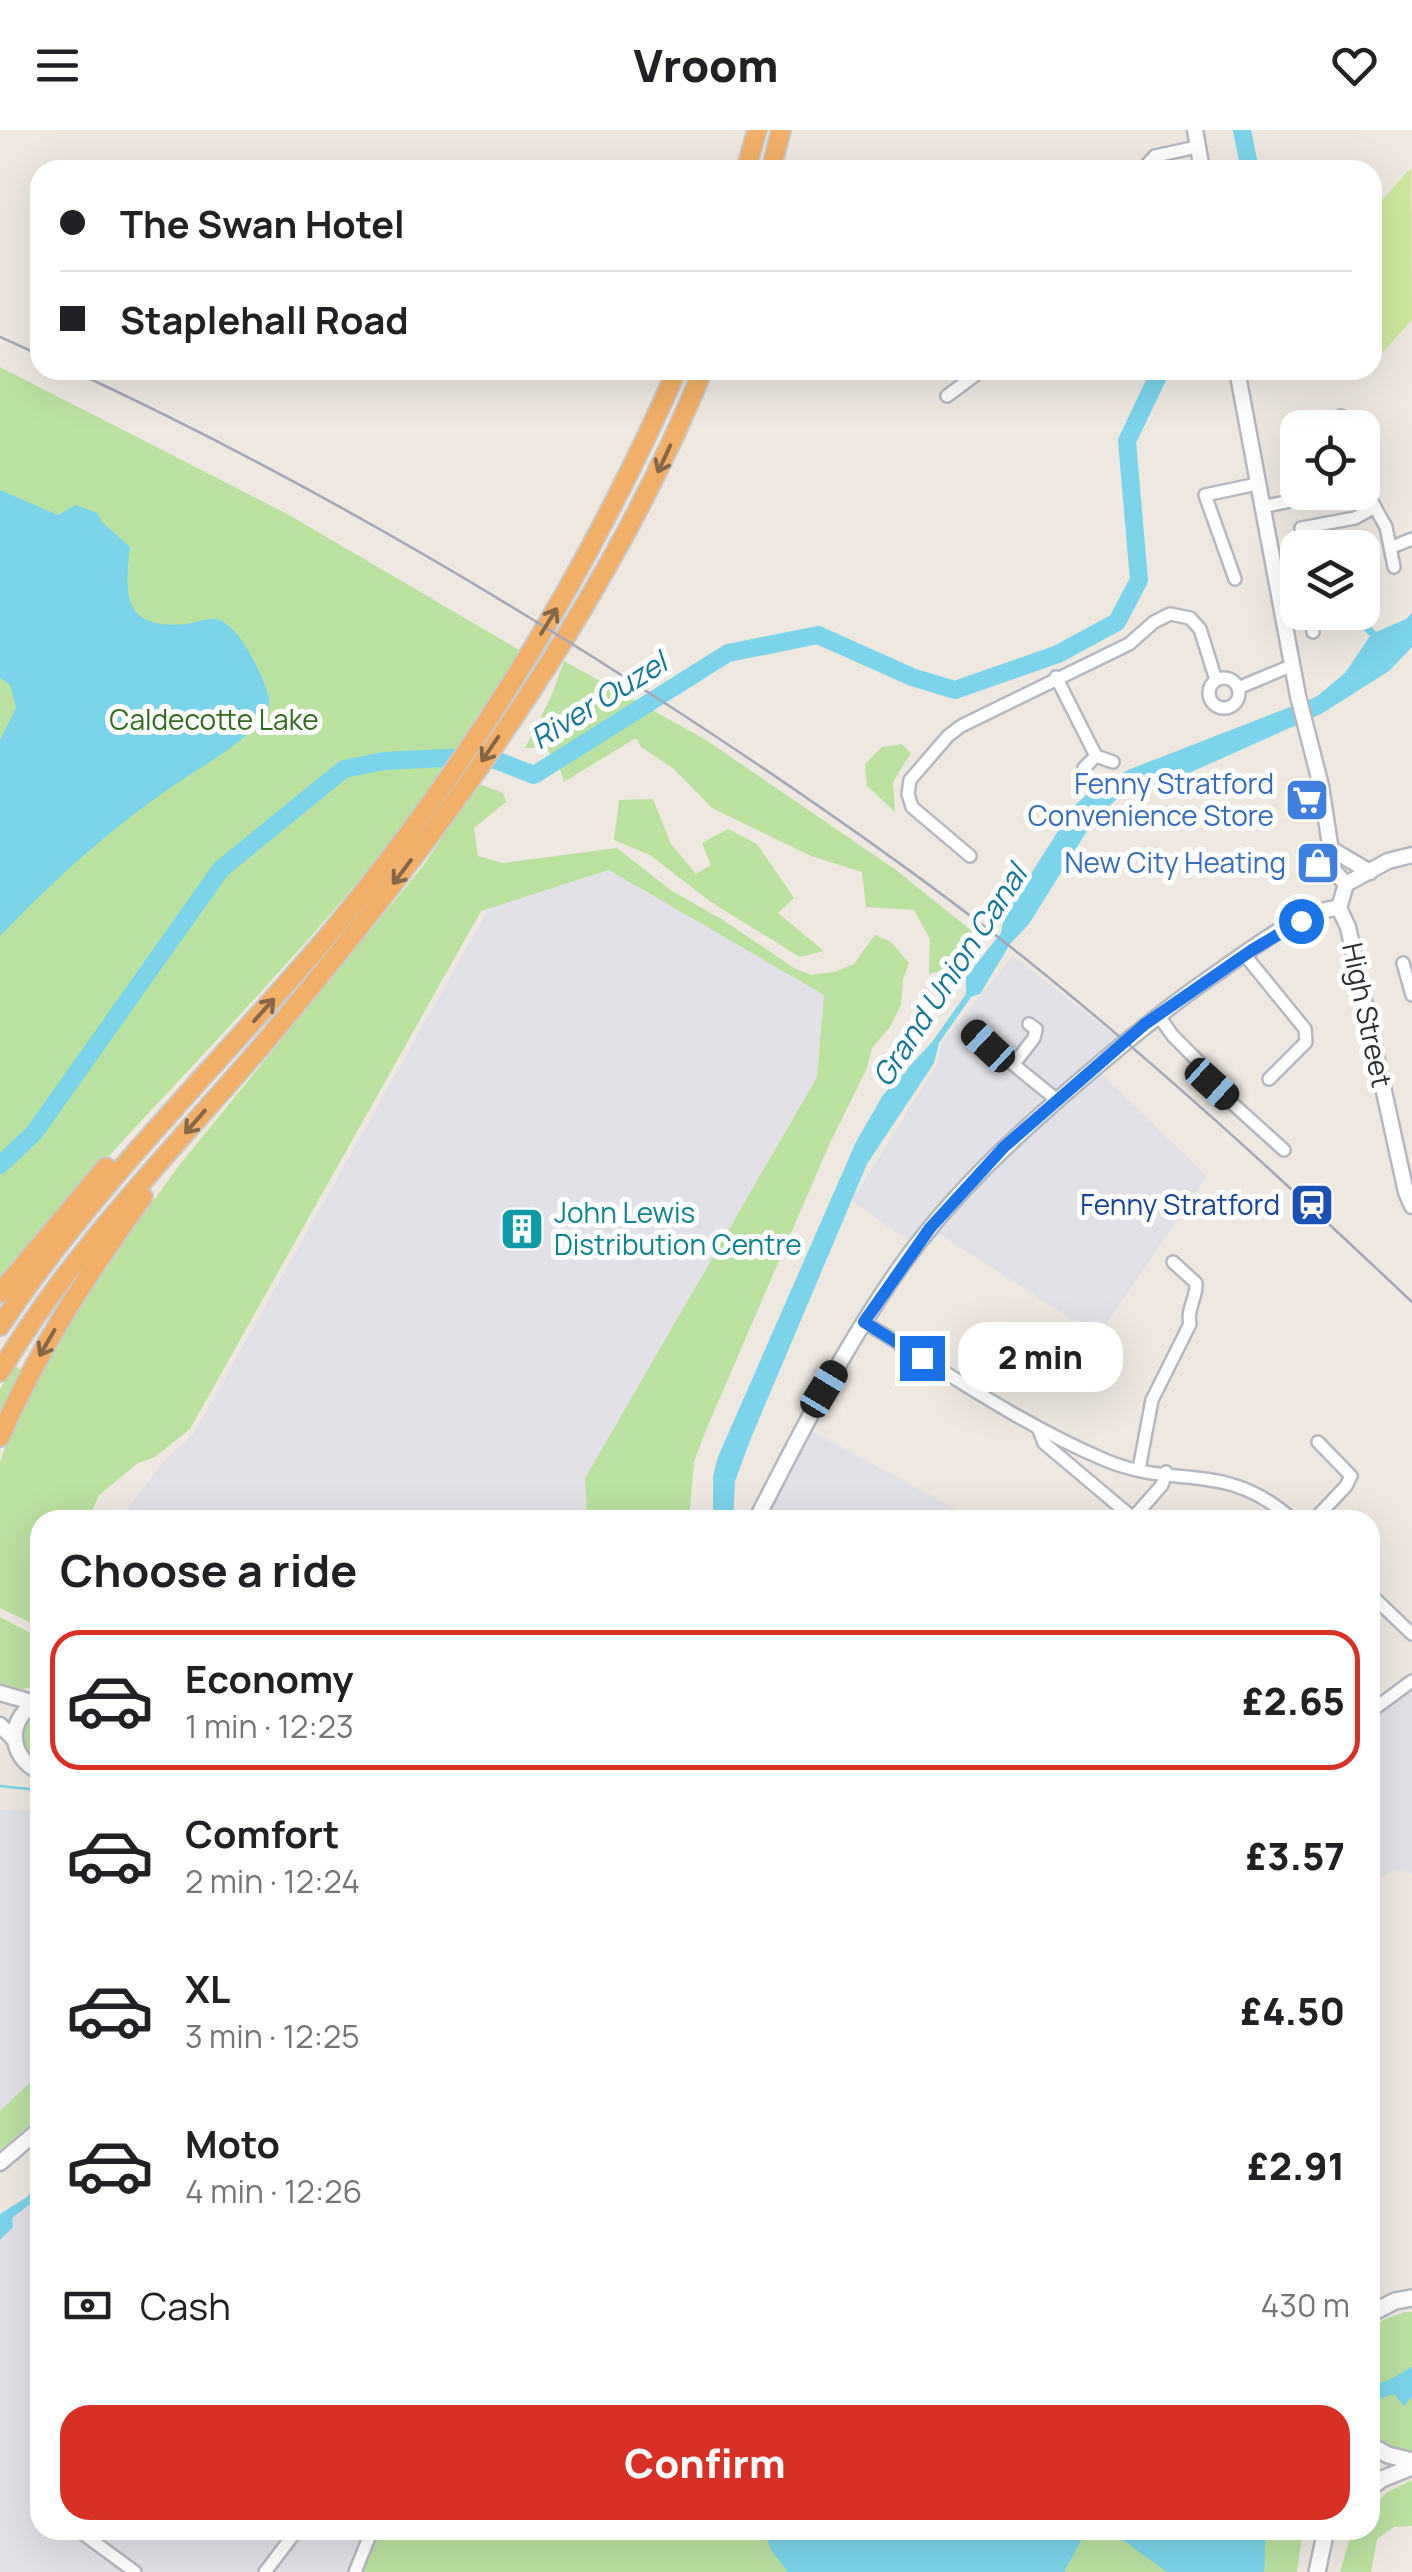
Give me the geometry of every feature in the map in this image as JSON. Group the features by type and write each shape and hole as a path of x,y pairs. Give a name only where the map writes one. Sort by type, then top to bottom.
{"highway":[{"path":"748,160 756,130"},
{"path":"774,160 781,130"},
{"path":"0,1326 50,1253 199,1078 312,955 390,860 440,790 557,610 634,467 673,380"},
{"path":"0,1372 52,1294 170,1149 338,954 459,793 520,704 623,537 661,467 699,380"},
{"path":"0,1293 100,1173 199,1078"},
{"path":"0,1437 28,1376 62,1317 153,1184 170,1149"}],"main road":[{"path":"1380,2310 1406,2299"},
{"path":"1380,2450 1412,2464"},
{"path":"1380,2480 1412,2464"},
{"path":"1317,2572 1325,2540"}],"street":[{"path":"1194,130 1200,160"},
{"path":"1151,160 1197,147"},
{"path":"947,396 969,380"},
{"path":"1239,380 1280,599"},
{"path":"1235,579 1205,495 1258,484"},
{"path":"1262,507 1280,503"},
{"path":"1301,528 1356,518 1370,510"},
{"path":"1376,510 1392,547 1394,567"},
{"path":"1392,547 1412,540"},
{"path":"970,856 912,807 908,794 910,780 960,726 1129,644 1162,617 1180,614 1200,628 1216,680"},
{"path":"1286,630 1304,722 1322,786 1334,871 1346,884 1388,861 1412,855"},
{"path":"1238,688 1292,665"},
{"path":"1056,677 1096,756 1113,762"},
{"path":"1226,678 1238,688 1234,704 1222,708 1214,704 1209,696 1216,680 1226,678"},
{"path":"1084,768 1096,756"},
{"path":"1331,848 1370,872"},
{"name":"High Street","path":"1346,884 1339,908 1348,927 1412,1206"},
{"path":"761,1510 824,1389 900,1268 955,1199 1004,1147 1158,1015 1244,954 1322,909 1339,908"},
{"path":"1244,954 1306,1029 1306,1042 1268,1079"},
{"path":"1403,963 1412,995"},
{"path":"1158,1015 1199,1062 1212,1084 1284,1150"},
{"path":"1014,1064 1034,1038 1036,1029 1029,1024"},
{"path":"971,1030 1057,1100"},
{"path":"1139,1469 1152,1400 1190,1324 1188,1315 1196,1292 1196,1283 1173,1262"},
{"path":"864,1322 1039,1430 1110,1462 1228,1481 1252,1490 1279,1510"},
{"path":"1039,1430 1044,1443 1124,1510"},
{"path":"1318,1442 1351,1476 1323,1510"},
{"path":"1140,1510 1162,1485 1166,1472"},
{"path":"1380,1604 1412,1634"},
{"path":"1380,1702 1412,1682"},
{"path":"0,1693 30,1700"},
{"path":"14,1740 19,1718 30,1708"},
{"path":"0,1726 14,1740 21,1759 30,1765"},
{"path":"0,2163 30,2138"},
{"path":"1380,2300 1406,2299"},
{"path":"92,2540 135,2572"},
{"path":"265,2572 289,2540"},
{"path":"355,2572 368,2540"}],"shaded area":[{"path":"609,870 824,995 817,1076 585,1478 587,1510 127,1510 164,1461 194,1433 489,908"},
{"path":"1013,956 1116,1036 1095,1068 1207,1176 1098,1336 941,1235 912,1243 852,1201 939,1061 941,1043"},
{"path":"806,1428 958,1510 763,1510"},
{"path":"1412,1686 1412,1873 1393,1870 1380,1878 1380,1694"},
{"path":"0,1810 30,1810 30,2082 0,2111"},
{"path":"30,2204 30,2540 374,2540 360,2572 0,2572 0,2241 6,2236 12,2218"}],"green space":[{"path":"1411,168 1412,320 1382,353 1382,200"},
{"name":"Caldecotte Lake","path":"0,367 289,515 521,651 378,857 286,965 93,1173 0,1280"},
{"path":"564,661 706,740 896,870 977,935 958,966 929,974 930,939 914,910 866,907 862,872 811,856 712,808 674,769 641,747 636,738 564,782 546,747 525,748"},
{"path":"902,744 911,753 893,782 895,812 867,786 865,764 882,747"},
{"path":"476,786 503,793 506,802 474,828 478,856 503,863 617,848 672,891 811,975 854,964 875,935 891,942 909,963 901,1005 890,1027 872,1048 867,1068 829,1145 706,1430 694,1462 690,1510 587,1510 585,1478 817,1077 824,995 609,870 481,911 190,1429 155,1457 138,1463 99,1495 92,1510 30,1510 30,1622 0,1608 0,1462 14,1421 82,1301 177,1168 423,866"},
{"path":"653,799 671,844 696,874 711,865 702,843 728,829 757,844 794,898 778,913 824,951 800,957 711,902 650,855 614,840 619,800"},
{"path":"15,1365 20,1369 19,1382 0,1421 0,1389"},
{"path":"0,1617 30,1633 30,1688 0,1683"},
{"path":"30,1718 30,1755 22,1736"},
{"path":"30,2082 30,2124 0,2150 0,2111"},
{"path":"1412,2312 1412,2451 1398,2450 1380,2439 1383,2320"},
{"path":"1412,2480 1412,2526 1394,2527 1380,2537 1380,2500"},
{"path":"374,2540 1302,2540 1297,2572 360,2572"},
{"path":"1349,2540 1377,2540 1371,2572 1340,2572"}],"water":[{"name":"Caldecotte Lake","path":"0,490 58,515 76,505 97,513 130,547 129,596 140,616 166,624 212,619 225,623 242,640 269,698 268,708 252,730 114,829 0,936 0,740 16,708 10,685 0,678"},
{"path":"1412,613 1412,647 1389,671 1321,714 1189,773 1117,799 1095,818 1029,924 1010,944 980,994 971,997 939,1043 934,1063 867,1164 751,1438 735,1481 734,1510 713,1510 713,1476 718,1457 856,1142 883,1095 932,1042 966,994 966,977 1001,933 1004,916 1074,806 1093,789 1128,770 1316,697 1345,673 1370,636 1363,630 1376,632"},
{"path":"30,2193 30,2204 12,2218 13,2227 0,2240 0,2214"},
{"path":"1412,2367 1412,2397 1404,2406 1394,2394 1380,2398 1380,2383"},
{"path":"768,2540 1081,2540 1064,2572 788,2572"},
{"path":"1123,2540 1266,2540 1264,2572 1167,2572"}],"waterway":[{"name":"River Ouzel","path":"1242,130 1248,160"},
{"name":"River Ouzel","path":"0,1165 34,1133 221,869 344,769 384,761 485,756 534,775 728,653 818,635 912,677 955,690 1058,654 1117,622 1139,580 1127,441 1156,380"},
{"path":"0,1786 30,1789"}],"railway":[{"path":"0,337 30,350"},
{"path":"92,380 227,446 454,572 674,709 849,827 976,920 1119,1036 1412,1302"}],"place":[{"name":"Fenny Stratford Convenience Store","path":"1307,800"},
{"name":"New City Heating","path":"1318,863"},
{"name":"Fenny Stratford","path":"1312,1205"},
{"name":"John Lewis Distribution Centre","path":"522,1229"}],"route":[{"path":"922,1358 864,1322 930,1228 967,1185 1004,1147 1145,1024 1301,921"}],"water label":[{"name":"Grand Union Canal","path":"950,976"}]}
